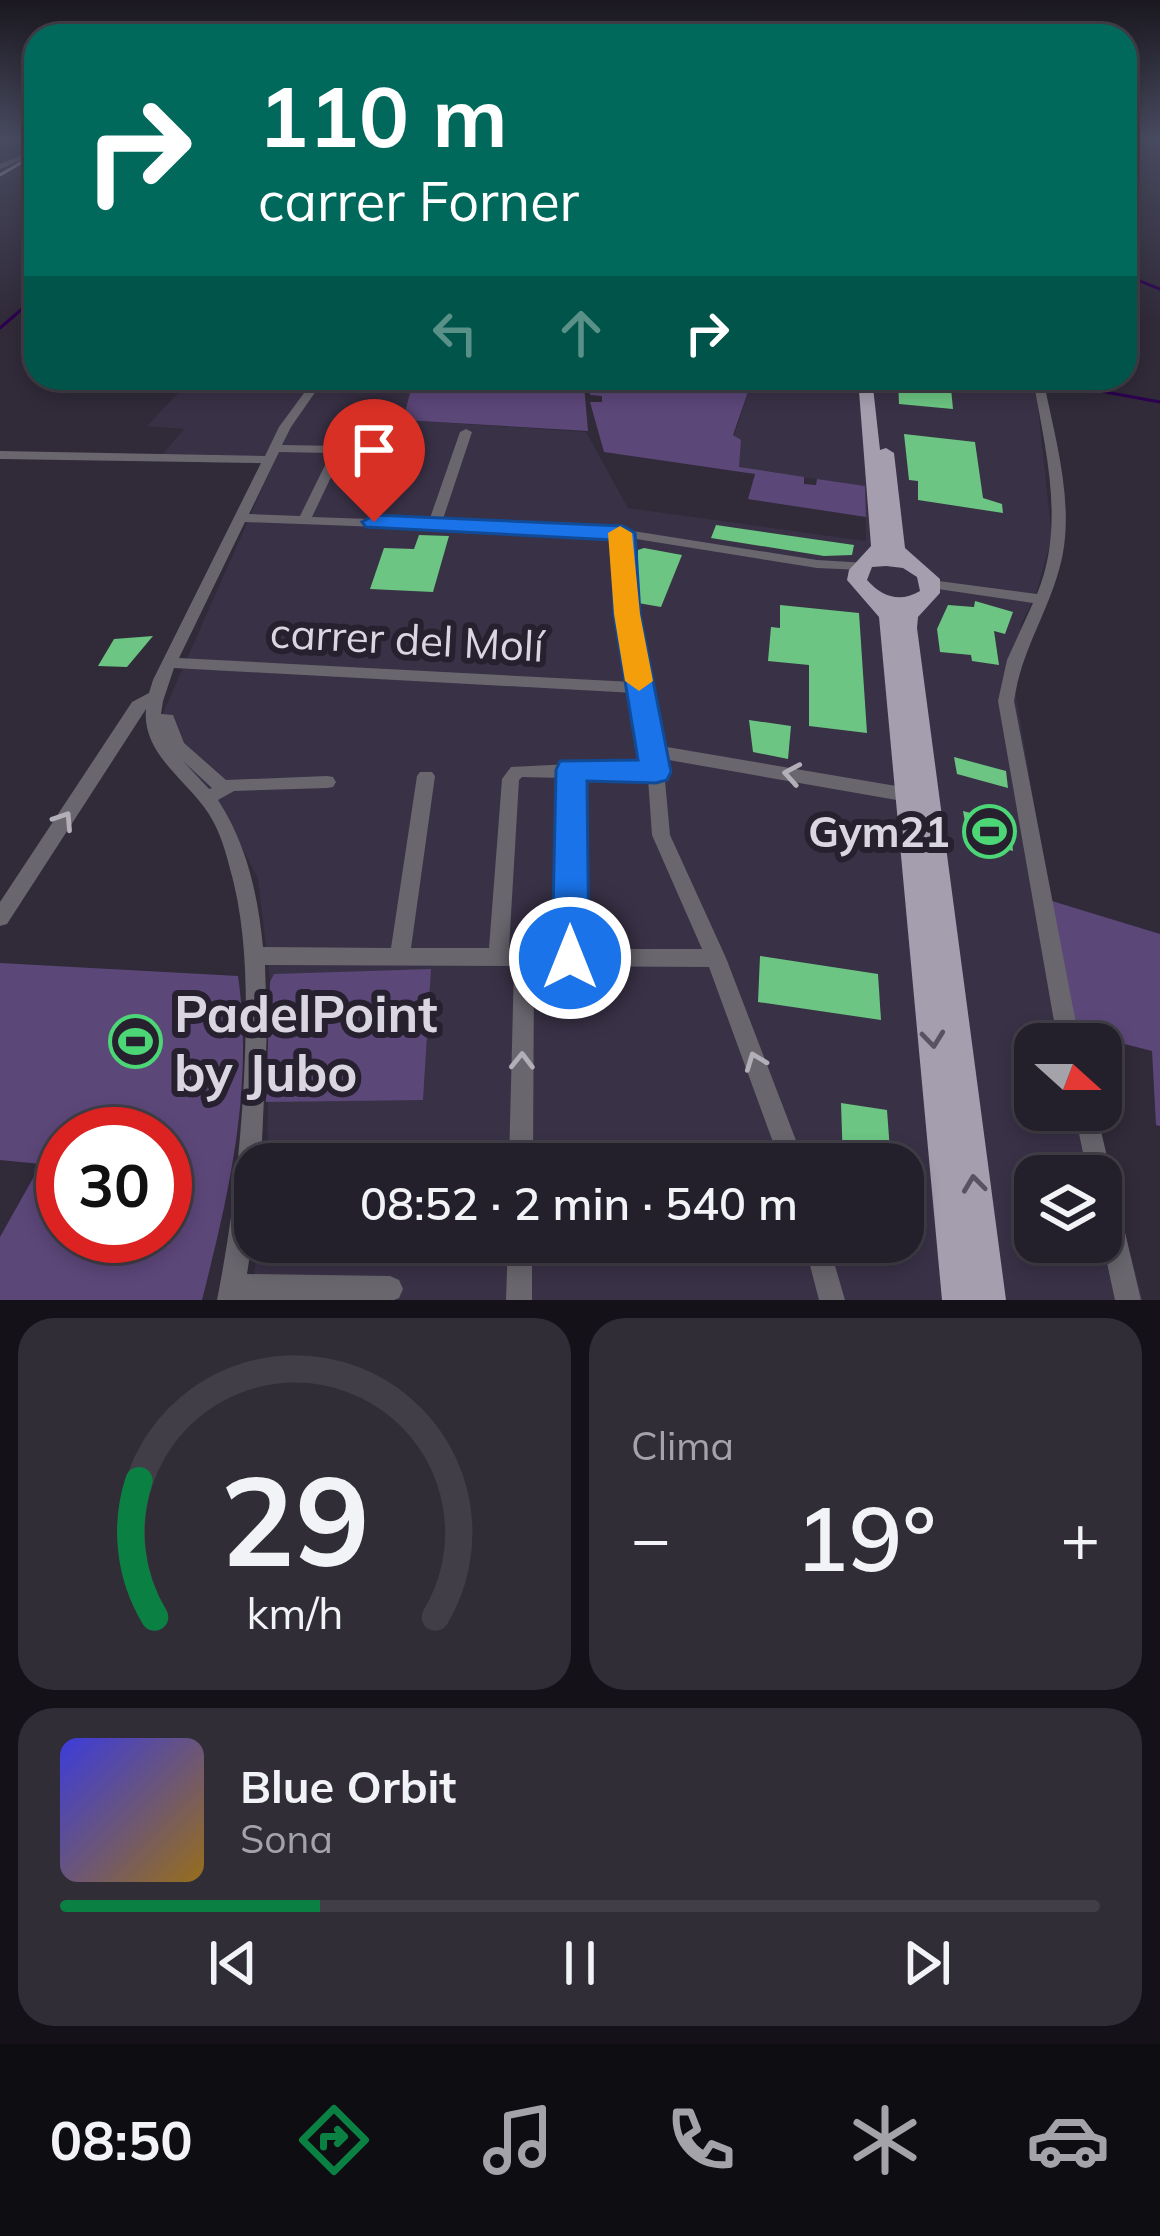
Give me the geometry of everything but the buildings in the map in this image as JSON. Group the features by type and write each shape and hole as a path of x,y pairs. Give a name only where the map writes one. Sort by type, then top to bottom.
{"main road":[{"path":"865,577 880,541 866,390"},
{"path":"878,390 896,550 912,565 925,593"},
{"path":"865,577 895,560 912,565"},
{"path":"865,577 894,604 925,593"},
{"path":"865,577 889,616 960,1300"},
{"path":"925,593 908,617 907,628 988,1300"}],"street":[{"path":"312,390 272,454 170,663 154,697 152,720 163,752 216,793 241,873 253,956 251,1107 231,1294 391,1289"},
{"path":"1040,390 1059,508 1057,555 1016,648 1006,701 1066,1023"},
{"path":"434,525 466,432"},
{"path":"0,455 338,450 305,519"},
{"path":"243,518 623,533 817,564 865,577"},
{"path":"623,533 627,614 654,751 661,835 716,958 785,1143"},
{"path":"925,593 1038,598"},
{"name":"carrer del Molí","path":"170,663 640,688"},
{"path":"0,918 139,706 154,697"},
{"path":"654,751 908,795"},
{"path":"498,957 512,778 524,769 656,772"},
{"path":"570,958 571,770"},
{"path":"400,957 426,776"},
{"path":"216,793 326,782"},
{"path":"253,956 716,958"},
{"path":"521,1143 524,957"},
{"path":"519,1300 520,1263"},
{"path":"822,1263 832,1300"},
{"path":"1119,1263 1127,1300"}],"shaded area":[{"path":"181,390 412,390 404,420 586,432 628,508 866,541 865,486 738,468 733,439 749,390 1036,390 1052,537 1035,597 1021,624 1016,696 1070,1023 1014,1023 1014,1131 1098,1131 1104,1155 1014,1155 1014,1263 1122,1263 1122,1222 1143,1300 250,1300 256,1263 924,1263 924,1143 267,1143 270,981 258,879 223,810 168,745 159,722 273,464 157,461 184,429 147,426"},
{"path":"411,390 584,390 588,431 403,420"},
{"path":"590,390 748,392 733,435 741,440 739,467 804,477 804,484 816,485 817,479 865,486 866,517 748,499 755,474 604,452 590,402 602,402 602,396 590,395"},
{"path":"1052,901 1160,934 1160,1126 1156,1125 1152,1051 1122,1043 1122,1023 1069,1023"},
{"name":"PadelPoint by Jubo","path":"0,963 238,976 241,1099 229,1180 202,1300 0,1300 0,1237 36,1173 36,1263 192,1263 192,1107 36,1107 36,1164 0,1160"},
{"path":"431,969 423,1100 266,1102 274,974"}],"waterway":[{"path":"1137,280 1160,289"},
{"path":"0,328 24,307"},
{"path":"1095,390 1160,402"}],"slow traffic":[{"path":"620,533 639,681"}],"place":[{"name":"Gym21","path":"989,831"},
{"name":"PadelPoint by Jubo","path":"135,1042"}],"route":[{"path":"374,522 623,533 627,614 656,772 571,770 570,958"}]}
